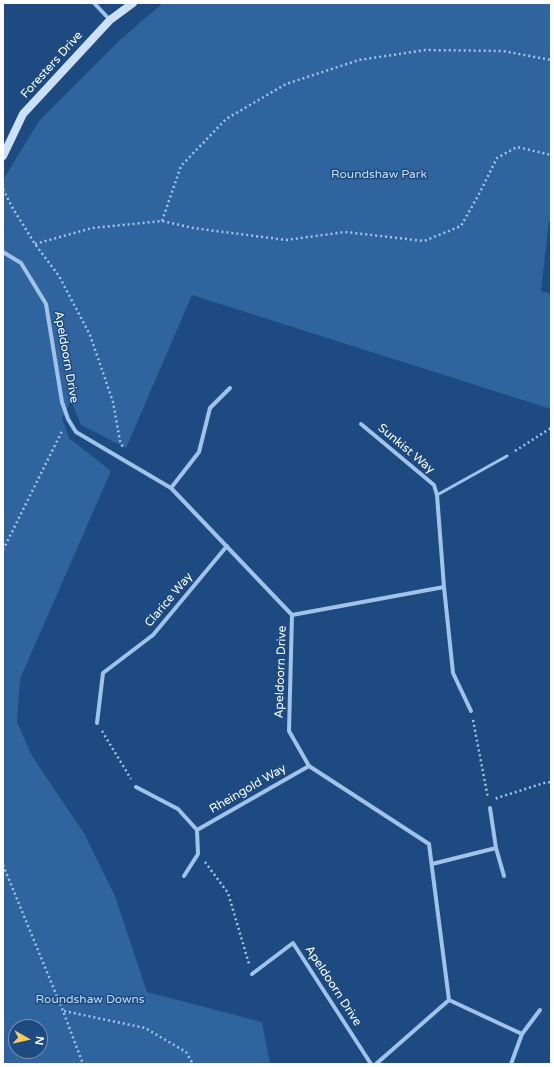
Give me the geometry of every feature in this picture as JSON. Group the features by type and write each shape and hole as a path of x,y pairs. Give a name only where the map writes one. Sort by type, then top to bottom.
{"main road":[{"name":"Foresters Drive","path":"3,156 24,114 110,20 133,3"}],"street":[{"path":"94,3 110,20"},
{"name":"Apeldoorn Drive","path":"3,252 21,263 46,304 62,402 68,419 76,432 171,488 292,615 289,731 309,766 429,844 449,1000"},
{"path":"171,488 199,452 210,408 230,388"},
{"name":"Sunkist Way","path":"361,424 434,485 437,495 444,587 453,673 471,711"},
{"name":"Clarice Way","path":"97,723 104,673 153,635 227,546"},
{"path":"292,615 444,587"},
{"name":"Rheingold Way","path":"197,830 309,766"},
{"path":"136,787 178,809 197,830 198,854 184,876"},
{"path":"490,808 496,848 504,876"},
{"path":"432,864 496,848"},
{"name":"Apeldoorn Drive","path":"252,974 294,943 371,1064"},
{"path":"376,1064 449,1000 522,1034"},
{"path":"511,1064 522,1034 540,1010"}],"lane":[{"path":"437,495 507,456"}],"path":[{"path":"162,221 181,166 226,119 286,84 359,60 425,50 504,52 551,60"},
{"path":"35,244 92,228 162,221 193,228 286,240 345,232 424,241 461,226 480,194 497,158 517,147 551,155"},
{"path":"3,189 12,207 35,244 59,276 90,336 113,402 120,441 129,463"},
{"path":"3,550 68,419"},
{"path":"507,456 551,428"},
{"path":"471,711 490,808"},
{"path":"97,723 136,787"},
{"path":"490,808 497,798 551,782"},
{"path":"198,854 228,893 252,974"},
{"path":"3,865 63,1011 83,1064"},
{"path":"63,1011 145,1028 186,1052 193,1064"}],"green space":[{"name":"Roundshaw Park","path":"163,3 551,3 551,221 549,221 541,291 551,294 551,409 192,295 126,448 81,425 71,401 62,418 69,438 111,471 20,679 17,722 32,756 84,833 115,896 147,992 262,1022 270,1064 3,1064 3,180 39,121 120,40"}],"park label":[{"name":"Roundshaw Downs","path":"90,1000"}]}
